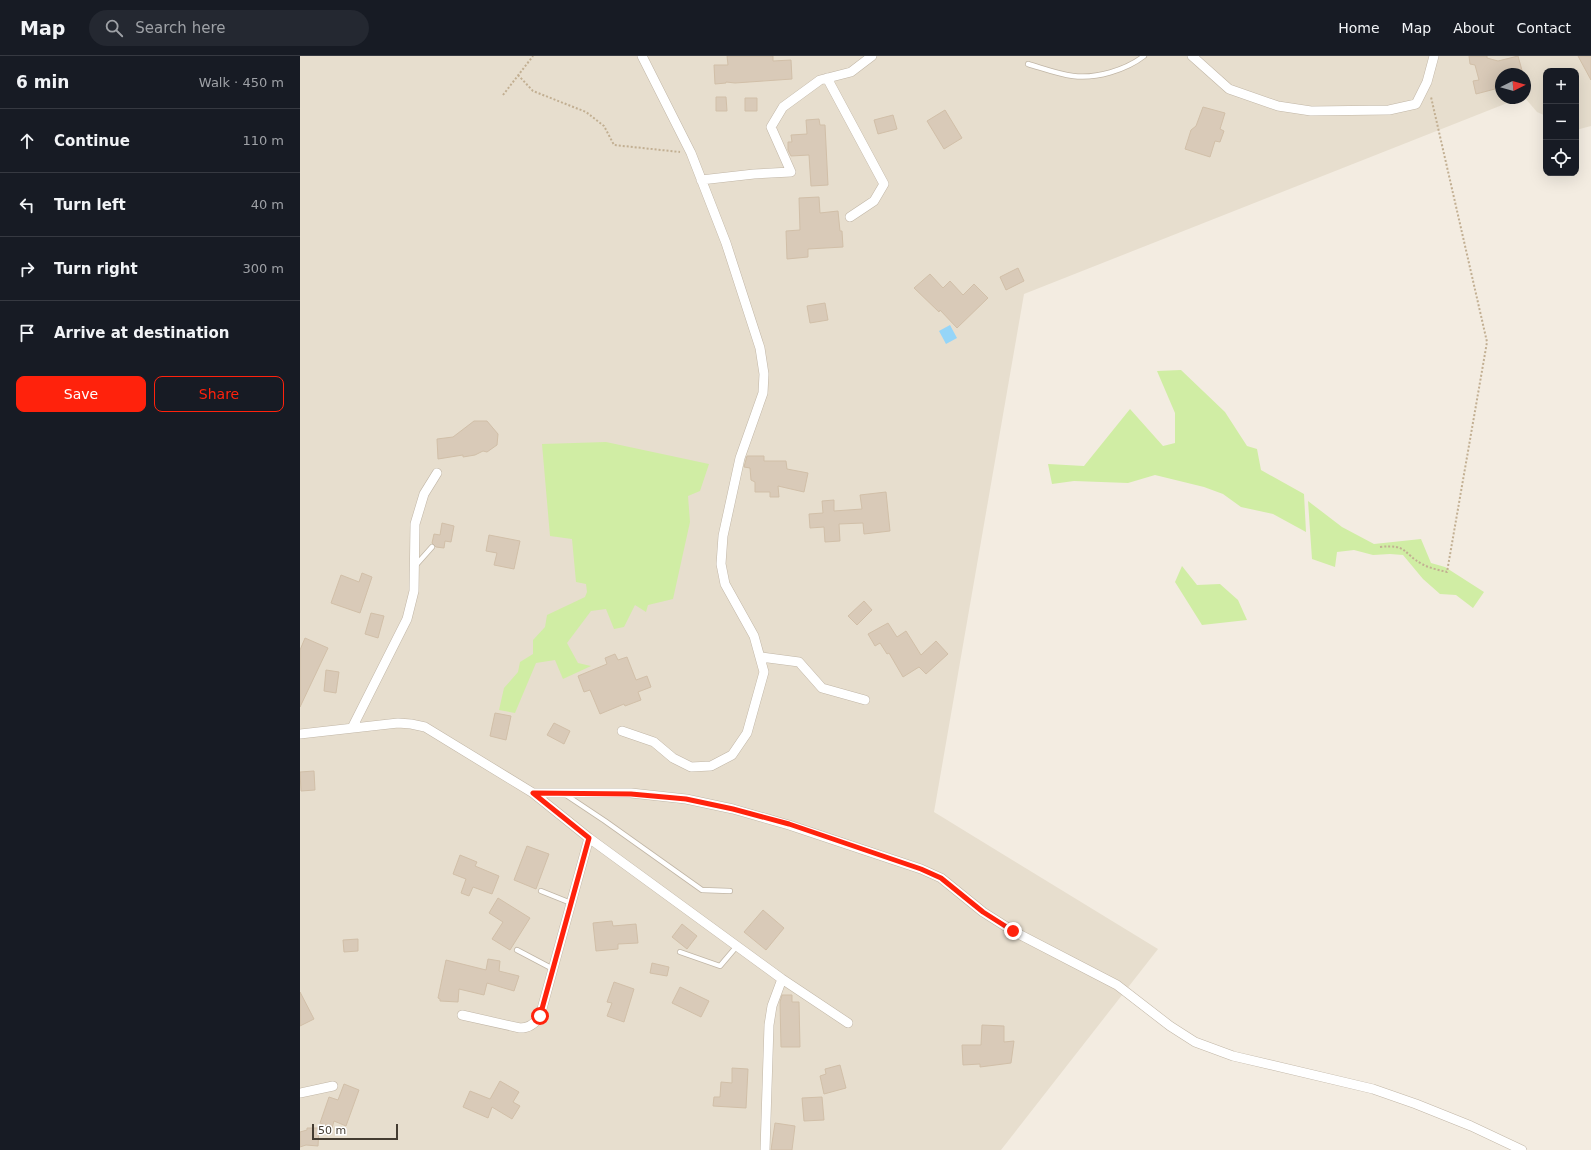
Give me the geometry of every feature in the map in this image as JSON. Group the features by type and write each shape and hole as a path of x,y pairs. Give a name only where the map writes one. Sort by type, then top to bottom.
{"street":[{"path":"622,731 654,742 673,758 691,767 711,766 732,755 747,733 764,672 754,636 725,584 721,564 723,536 740,458 763,393 764,374 760,348 726,243 691,153 642,56"},
{"path":"701,180 754,174 792,172 771,127 783,107 820,80 851,72 872,56"},
{"path":"1192,56 1229,89 1278,106 1311,111 1389,110 1416,104 1427,82 1434,56"},
{"path":"827,78 884,184 874,201 850,217"},
{"path":"352,728 407,619 414,591 415,524 424,494 438,473"},
{"path":"761,657 799,662 822,688 865,700"},
{"path":"300,734 398,723 425,727 533,793 589,838 782,979 848,1023"},
{"path":"533,793 639,794 686,799 733,809 789,824 921,869 941,878 983,912 1013,931 1117,985 1170,1026 1195,1042 1233,1056 1373,1089 1471,1126 1522,1150"},
{"path":"462,1015 520,1028 532,1026 540,1016 589,838"},
{"path":"765,1150 769,1025 772,1006 782,979"},
{"path":"300,1093 333,1086"}],"lane":[{"path":"1028,64 1073,76 1094,76 1115,70 1137,61 1144,56"},
{"path":"414,567 432,547"},
{"path":"563,793 702,890 730,891"},
{"path":"541,891 571,903"},
{"path":"680,952 720,966 737,946"},
{"path":"517,950 553,969"}],"path":[{"path":"503,95 533,56"},
{"path":"518,75 533,91 586,112 604,126 614,146 691,153"},
{"path":"1380,547 1395,546 1405,550 1422,564 1447,572 1487,342 1427,82"}],"shaded area":[{"path":"300,56 1591,56 1591,126 1579,129 1579,68 1543,68 1543,115 1537,112 1530,104 1531,68 1495,68 1495,104 1505,104 1024,294 934,812 1158,949 1001,1150 300,1150"}],"green space":[{"path":"1181,370 1225,412 1247,446 1257,449 1261,470 1304,494 1306,532 1273,514 1241,507 1223,494 1204,487 1155,475 1128,483 1074,481 1052,484 1048,464 1084,466 1130,409 1163,446 1175,443 1175,413 1157,371"},
{"path":"606,442 709,464 700,491 688,496 690,522 673,599 648,605 646,612 635,605 624,627 614,629 606,609 591,611 567,643 578,663 591,666 563,679 555,660 536,663 515,713 499,710 504,688 518,672 520,662 533,654 533,640 545,627 547,615 585,597 587,592 586,584 576,582 572,539 550,536 542,444"},
{"path":"1308,501 1342,527 1374,544 1421,539 1431,563 1445,567 1484,592 1473,608 1456,595 1440,594 1423,579 1403,555 1373,555 1354,550 1337,552 1335,567 1312,559"},
{"path":"1182,566 1197,585 1220,584 1238,600 1247,620 1202,625 1175,582"}],"water":[{"path":"950,325 957,338 946,344 939,331"}],"building":[{"path":"727,56 773,56 773,61 791,60 792,79 735,83 726,82 715,84 714,65 728,65"},
{"path":"1469,56 1487,56 1487,58 1498,61 1518,56 1521,68 1495,68 1495,89 1476,94 1473,81 1479,80 1475,65 1470,64"},
{"path":"1578,56 1591,56 1591,80"},
{"path":"716,97 726,97 727,111 716,111"},
{"path":"745,98 757,98 757,111 745,111"},
{"path":"1203,107 1225,113 1220,129 1224,131 1220,142 1215,141 1210,157 1185,149 1191,130 1196,126"},
{"path":"945,110 962,138 944,149 927,121"},
{"path":"893,115 897,129 878,134 874,120"},
{"path":"819,119 820,125 825,125 828,185 811,186 809,155 791,156 788,150 788,142 792,142 791,135 807,134 806,120"},
{"path":"819,197 820,213 838,211 840,231 842,231 843,247 808,249 808,257 787,259 786,231 800,230 799,198"},
{"path":"1018,268 1024,281 1006,290 1000,277"},
{"path":"930,274 943,288 950,281 963,295 974,284 988,298 957,328 940,310 939,312 914,288"},
{"path":"825,303 828,320 810,323 807,306"},
{"path":"474,421 487,421 498,434 497,445 487,452 483,451 475,455 463,457 463,455 438,459 437,439 453,437"},
{"path":"747,456 764,456 764,461 786,461 787,469 808,473 804,492 778,486 779,497 770,497 770,492 755,492 755,482 751,480 750,468 744,467"},
{"path":"886,492 890,531 864,534 863,523 839,524 840,541 825,542 824,527 810,528 809,514 823,513 822,501 834,500 834,511 862,509 860,495"},
{"path":"442,523 454,526 451,542 445,541 444,548 436,547 432,543 434,534 440,535"},
{"path":"489,535 520,541 514,569 494,565 497,553 486,551"},
{"path":"362,573 372,577 360,613 331,603 341,575 359,582"},
{"path":"864,601 872,610 857,625 848,616"},
{"path":"371,613 384,616 378,638 365,634"},
{"path":"888,623 897,637 906,631 921,655 936,641 948,654 926,674 919,667 903,677 889,653 887,654 880,643 875,646 868,634"},
{"path":"305,638 328,648 300,707 300,650"},
{"path":"615,654 618,660 627,657 636,680 647,676 651,687 638,692 641,700 625,706 624,704 600,714 590,690 584,692 578,676 607,664 605,658"},
{"path":"326,670 339,672 336,693 324,691"},
{"path":"495,713 511,716 506,740 490,736"},
{"path":"554,723 570,731 564,744 547,735"},
{"path":"314,771 315,790 301,791 300,772"},
{"path":"527,846 549,854 536,889 514,880"},
{"path":"460,855 477,862 475,866 499,876 492,894 473,887 469,896 461,893 466,879 453,874"},
{"path":"498,898 530,918 510,950 492,939 503,922 489,913"},
{"path":"763,910 784,928 766,950 744,932"},
{"path":"612,921 613,926 636,924 638,943 618,944 618,949 596,951 593,923"},
{"path":"682,924 697,936 687,949 672,937"},
{"path":"358,939 358,951 344,952 343,940"},
{"path":"488,959 500,961 499,971 519,976 514,991 487,983 484,995 459,989 458,1002 440,1001 438,998 446,960 486,970"},
{"path":"652,963 669,967 667,976 650,973"},
{"path":"614,982 634,989 624,1022 607,1016 612,1003 607,1002"},
{"path":"680,987 709,1001 701,1017 672,1003"},
{"path":"300,992 314,1019 300,1026"},
{"path":"782,995 792,995 792,1002 799,1002 800,1047 781,1047 780,1002"},
{"path":"982,1025 1004,1026 1004,1042 1014,1041 1011,1063 980,1067 980,1064 963,1065 962,1045 981,1045"},
{"path":"840,1065 846,1088 824,1094 820,1076 826,1074 825,1069"},
{"path":"732,1068 748,1069 746,1108 713,1106 714,1097 720,1097 721,1082 732,1083"},
{"path":"500,1081 519,1092 513,1102 520,1106 512,1119 492,1107 488,1118 463,1107 470,1091 490,1099"},
{"path":"344,1084 359,1090 346,1126 334,1121 332,1128 320,1123 329,1097 338,1100"},
{"path":"822,1097 824,1120 804,1121 802,1098"},
{"path":"775,1123 795,1126 792,1150 771,1150"},
{"path":"307,1128 319,1128 318,1146 306,1145 300,1147 300,1132 307,1130"}],"route":[{"path":"540,1016 589,838 533,793 631,794 686,799 733,809 789,824 921,869 941,878 983,912 1013,931"}]}
